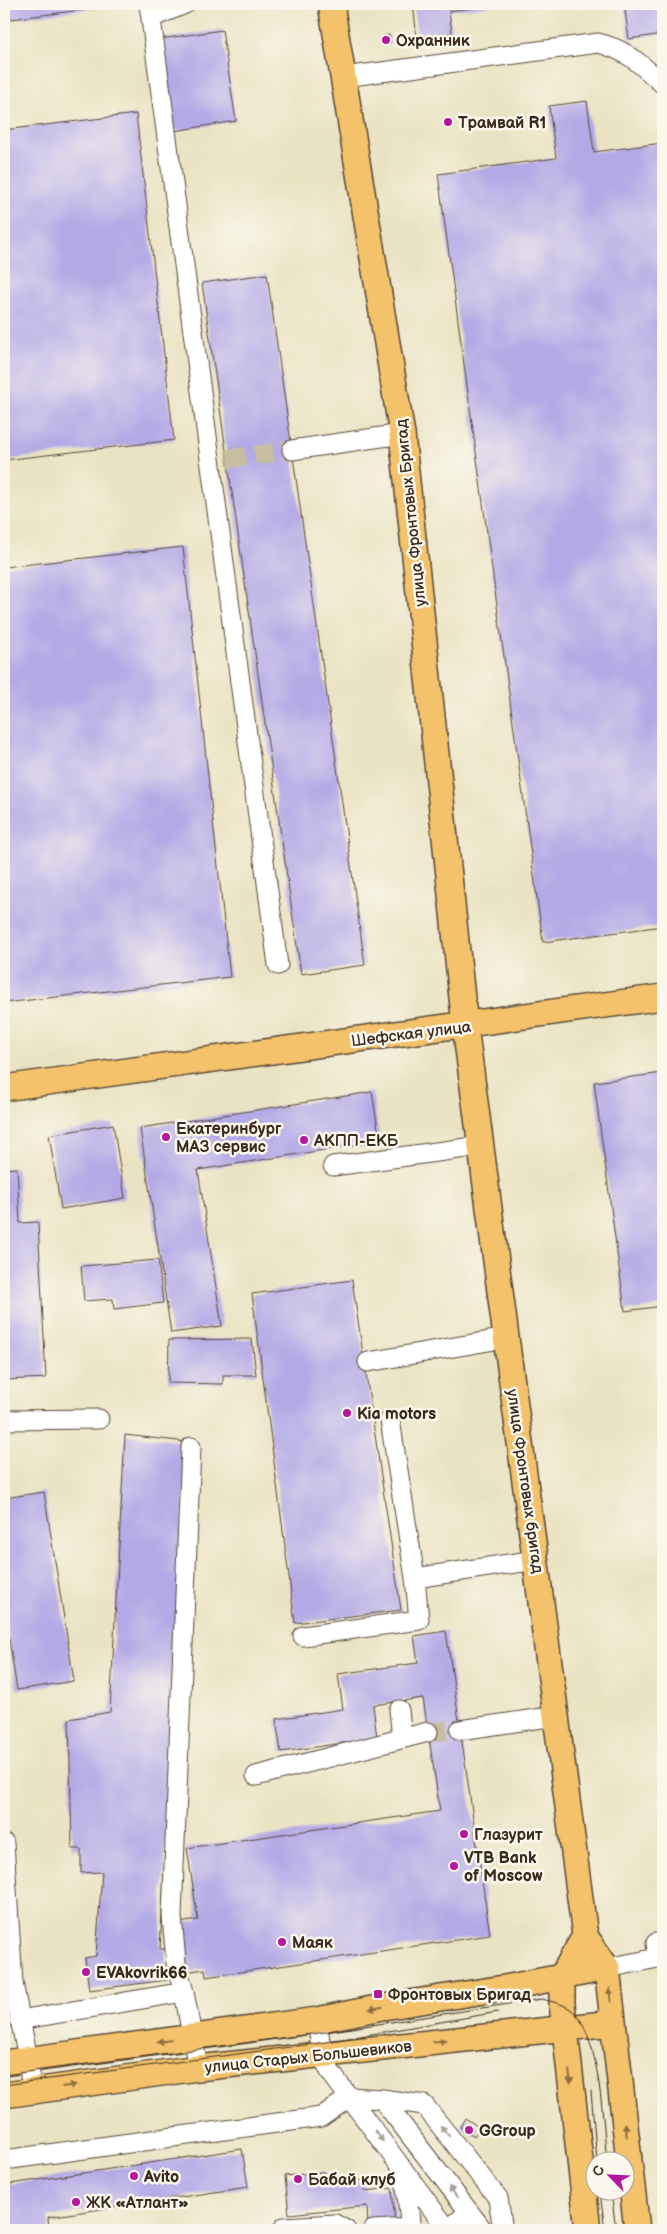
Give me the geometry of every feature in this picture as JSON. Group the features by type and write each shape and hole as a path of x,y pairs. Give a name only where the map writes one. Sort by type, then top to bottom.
{"main road":[{"name":"улица Фронтовых Бригад","path":"331,4 402,434 465,1026"},
{"name":"Шефская улица","path":"4,1088 465,1026 663,997"},
{"name":"улица Фронтовых бригад","path":"465,1026 586,1936 607,1968 637,2230"},
{"path":"586,1936 562,1976 564,2029 588,2230"},
{"name":"улица Старых Большевиков","path":"4,2063 317,2020 607,1968"},
{"name":"улица Старых Большевиков","path":"4,2095 198,2068 322,2056 516,2032 613,2023"}],"lane":[{"path":"184,4 150,11 219,461 278,965"},
{"path":"344,77 598,43 617,48 663,84"},
{"path":"292,450 402,434"},
{"path":"333,1166 481,1146"},
{"path":"368,1362 506,1338"},
{"path":"4,1420 99,1418"},
{"path":"303,1636 419,1620 415,1578 390,1420"},
{"path":"191,1447 172,1916 176,1963 184,1992 198,2068"},
{"path":"415,1578 536,1560"},
{"path":"398,1710 402,1738"},
{"path":"460,1730 556,1716"},
{"path":"256,1776 337,1757 428,1732"},
{"path":"4,1843 7,1940 32,2091"},
{"path":"607,1968 658,1958 656,1943"},
{"path":"19,2020 184,1992"},
{"path":"317,2020 322,2056 331,2073 448,2230 468,2212"},
{"path":"4,2160 320,2117 350,2097 382,2099 424,2105 498,2198 503,2230"},
{"path":"382,2099 483,2230"},
{"path":"373,2230 411,2229 403,2170"},
{"path":"285,2230 284,2228 335,2224 346,2230"}],"building":[{"path":"4,4 120,4 120,5 4,20"},
{"path":"413,4 496,5 449,11 452,33 417,38"},
{"path":"624,4 663,4 663,34 629,39"},
{"path":"222,30 236,121 174,131 160,39"},
{"name":"Охранник","path":"389,35 390,43 384,44 382,37"},
{"path":"587,101 594,152 663,143 663,926 543,942 438,174 556,158 549,106"},
{"path":"136,114 174,440 4,460 4,130"},
{"path":"267,274 365,965 301,974 202,283"},
{"path":"183,547 230,977 4,1003 4,567"},
{"path":"663,1073 663,1306 625,1311 594,1082"},
{"path":"372,1092 380,1141 198,1170 222,1326 171,1333 140,1128"},
{"path":"113,1124 125,1198 61,1209 49,1135"},
{"path":"17,1168 20,1223 38,1222 46,1378 4,1380 4,1169"},
{"path":"158,1260 163,1303 114,1309 113,1299 84,1301 81,1266"},
{"path":"352,1280 401,1610 295,1623 252,1294"},
{"path":"252,1339 256,1375 223,1375 223,1384 168,1383 169,1340"},
{"path":"125,1435 187,1442 160,1949 165,1949 168,1980 89,1990 85,1958 96,1956 102,1872 81,1873 81,1849 72,1849 69,1719 110,1712"},
{"path":"44,1492 74,1681 17,1690 4,1607 4,1498"},
{"path":"446,1631 490,1935 206,1977 205,1969 185,1972 178,1923 198,1920 187,1848 440,1811 423,1698 373,1705 377,1738 281,1752 276,1719 343,1709 338,1674 418,1663 414,1636"},
{"path":"465,2118 480,2128 474,2136 460,2127"},
{"name":"ЖК «Атлант»","path":"242,2149 248,2187 48,2217 49,2230 5,2230 4,2185"},
{"path":"324,2172 325,2184 364,2180 365,2191 392,2188 395,2224 368,2227 367,2206 289,2214 285,2176"}],"tunnel":[{"path":"227,459 292,450"},
{"path":"428,1732 460,1730"}],"tram line":[{"path":"4,2075 319,2033 541,1999 568,2008 576,2014 584,2027 590,2043 599,2084 606,2152"},
{"path":"4,2085 320,2043 498,2012"},
{"path":"591,2091 596,2152"},
{"path":"601,2202 605,2230"},
{"path":"612,2202 616,2230"}],"place":[{"name":"Охранник","path":"386,40"},
{"name":"Трамвай R1","path":"448,122"},
{"name":"Екатеринбург МАЗ сервис","path":"166,1137"},
{"name":"АКПП-ЕКБ","path":"304,1140"},
{"name":"Kia motors","path":"347,1413"},
{"name":"Глазурит","path":"464,1834"},
{"name":"VTB Bank of Moscow","path":"454,1866"},
{"name":"Маяк","path":"282,1942"},
{"name":"EVAkovrik66","path":"86,1972"},
{"name":"Фронтовых Бригад","path":"378,1994"},
{"name":"GGroup","path":"469,2130"},
{"name":"Avito","path":"134,2176"},
{"name":"Бабай клуб","path":"298,2179"},
{"name":"ЖК «Атлант»","path":"76,2202"}]}
